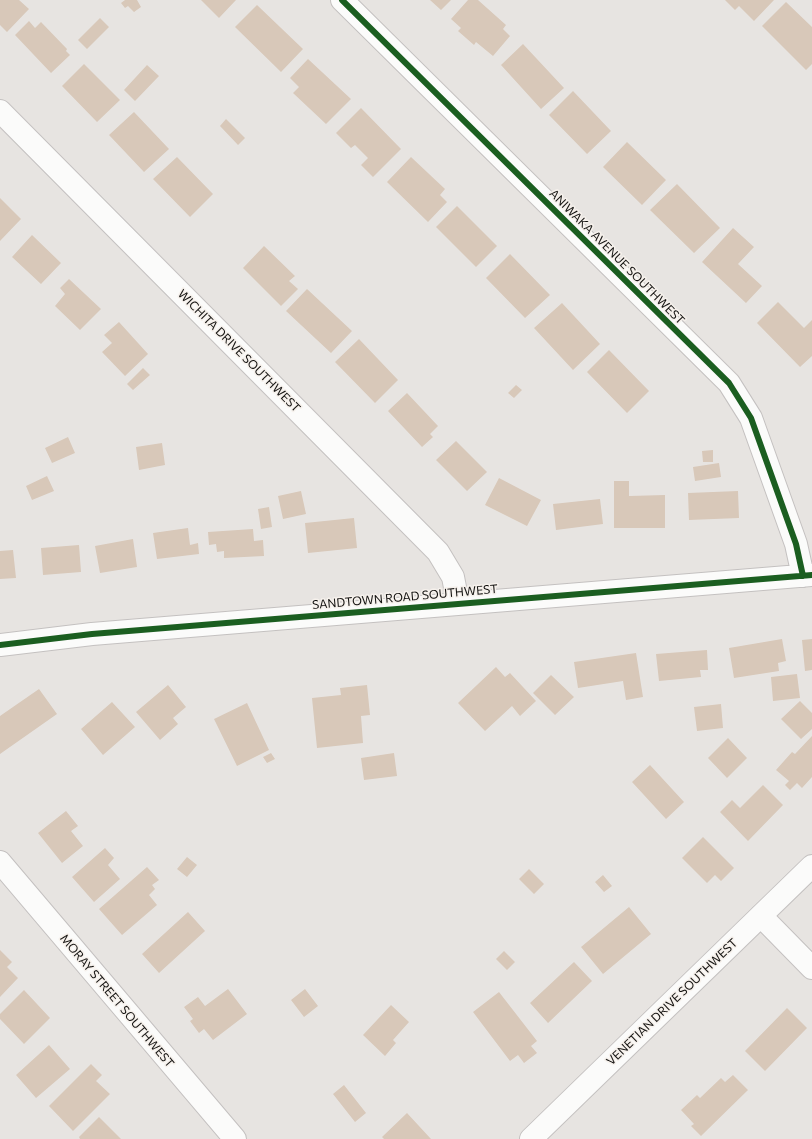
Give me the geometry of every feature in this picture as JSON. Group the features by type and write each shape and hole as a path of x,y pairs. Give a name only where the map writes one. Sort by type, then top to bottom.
{"street":[{"name":"ANIWAKA AVENUE SOUTHWEST","path":"342,0 729,383 750,418 808,575"},
{"name":"WICHITA DRIVE SOUTHWEST","path":"0,111 438,552 454,577 458,603"},
{"name":"SANDTOWN ROAD SOUTHWEST","path":"0,645 92,634 808,575"},
{"name":"MORAY STREET SOUTHWEST","path":"0,862 235,1139"},
{"name":"VENETIAN DRIVE SOUTHWEST","path":"531,1139 812,866"},
{"path":"760,916 812,968"}],"building":[{"path":"0,0 19,0 29,9 7,32 0,25"},
{"path":"125,0 137,0 141,7 134,12 128,6 125,8 121,3"},
{"path":"201,0 236,0 219,18"},
{"path":"430,0 451,0 441,10"},
{"path":"468,0 478,0 506,25 503,29 510,36 493,56 476,42 474,45 458,31 461,28 451,19"},
{"path":"725,0 774,0 754,21 739,6 735,10"},
{"path":"786,2 812,27 812,64 806,70 762,26"},
{"path":"257,5 303,49 281,72 235,27"},
{"path":"100,18 109,27 87,49 78,40"},
{"path":"29,21 35,28 41,22 67,49 66,51 70,55 51,73 15,35"},
{"path":"523,44 564,88 541,109 501,65"},
{"path":"308,59 351,99 326,124 293,93 299,87 290,78"},
{"path":"84,64 120,100 97,122 62,86"},
{"path":"147,65 159,76 135,101 124,90"},
{"path":"573,91 611,131 587,154 549,115"},
{"path":"361,108 401,149 373,177 361,165 368,158 355,145 351,148 336,133"},
{"path":"134,112 169,149 144,172 109,135"},
{"path":"226,119 245,138 238,145 220,126"},
{"path":"627,142 666,180 642,205 603,167"},
{"path":"177,157 213,194 190,217 153,179"},
{"path":"411,157 445,189 440,195 447,202 428,222 387,182"},
{"path":"677,184 720,228 694,253 650,210"},
{"path":"0,198 21,219 0,241"},
{"path":"457,206 497,246 476,267 436,227"},
{"path":"733,228 754,247 738,264 762,286 746,303 702,262"},
{"path":"32,235 61,263 41,284 12,257"},
{"path":"264,246 295,276 289,281 298,289 281,306 243,268"},
{"path":"510,254 550,295 525,318 486,278"},
{"path":"69,279 101,309 80,330 55,306 65,294 60,288"},
{"path":"307,289 352,331 331,353 286,311"},
{"path":"778,302 804,328 812,320 812,356 800,367 757,323"},
{"path":"562,303 600,344 573,370 534,328"},
{"path":"119,322 148,354 125,376 102,352 112,343 104,335"},
{"path":"359,339 398,380 375,403 335,362"},
{"path":"609,350 649,391 627,413 587,372"},
{"path":"143,368 150,375 133,390 127,384"},
{"path":"516,385 522,390 514,398 508,393"},
{"path":"407,393 438,426 430,434 433,437 422,447 388,411"},
{"path":"68,437 75,453 52,463 45,448"},
{"path":"456,441 487,472 467,491 436,460"},
{"path":"162,443 165,465 139,470 136,447"},
{"path":"713,450 713,462 703,462 702,451"},
{"path":"719,463 721,477 695,481 693,467"},
{"path":"47,476 54,491 32,500 26,486"},
{"path":"499,478 541,500 527,526 485,505"},
{"path":"614,481 629,481 629,496 665,495 665,528 614,528"},
{"path":"301,491 306,514 283,519 278,496"},
{"path":"738,491 739,518 689,520 688,493"},
{"path":"600,499 603,524 556,530 553,504"},
{"path":"269,507 272,527 261,529 258,509"},
{"path":"354,518 357,548 308,553 305,523"},
{"path":"188,528 190,545 198,543 199,554 157,559 153,533"},
{"path":"253,529 254,541 263,540 264,556 224,558 224,551 217,552 216,544 209,545 208,532"},
{"path":"133,539 137,567 100,573 95,546"},
{"path":"79,545 81,572 43,575 41,548"},
{"path":"13,550 16,578 0,579 0,551"},
{"path":"782,639 786,661 778,663 779,671 734,678 729,648"},
{"path":"812,639 812,670 805,671 802,640"},
{"path":"707,650 708,670 700,670 701,677 659,681 656,654"},
{"path":"636,653 643,697 626,700 623,681 578,688 574,662"},
{"path":"496,667 505,677 510,673 536,701 520,716 512,706 485,731 458,703"},
{"path":"797,674 800,698 773,701 771,677"},
{"path":"551,675 574,697 555,715 533,693"},
{"path":"168,685 186,707 173,718 178,724 160,740 136,712"},
{"path":"367,685 370,715 361,716 363,743 317,748 312,698 341,695 340,688"},
{"path":"39,689 57,714 0,754 0,716"},
{"path":"800,701 812,713 812,729 801,739 781,719"},
{"path":"112,702 135,727 103,755 81,729"},
{"path":"247,703 269,750 237,766 214,719"},
{"path":"721,704 723,728 697,731 694,707"},
{"path":"812,736 812,777 802,788 797,783 790,790 785,785 789,781 776,770 792,752 795,754"},
{"path":"728,738 747,758 727,778 708,758"},
{"path":"271,753 275,759 267,763 263,757"},
{"path":"394,753 397,776 364,780 361,758"},
{"path":"650,765 684,802 666,819 632,782"},
{"path":"763,785 783,805 748,841 720,812 732,800 740,808"},
{"path":"66,811 78,826 71,831 83,846 62,863 38,833"},
{"path":"703,837 734,868 721,881 715,875 707,883 682,858"},
{"path":"105,848 114,858 108,865 120,879 94,902 72,877"},
{"path":"187,857 197,865 187,877 177,869"},
{"path":"147,867 159,880 152,885 155,889 149,895 157,905 122,935 99,909"},
{"path":"529,869 544,884 534,894 519,879"},
{"path":"603,875 612,886 604,892 595,882"},
{"path":"629,907 651,934 603,974 581,947"},
{"path":"188,912 205,931 159,973 142,954"},
{"path":"0,950 12,962 7,967 18,978 0,997"},
{"path":"504,951 515,962 507,970 496,959"},
{"path":"574,962 592,981 548,1023 530,1003"},
{"path":"228,989 247,1014 213,1040 204,1029 199,1033 190,1021 193,1019 184,1007 198,997 205,1006"},
{"path":"305,989 318,1006 304,1017 291,1000"},
{"path":"24,990 50,1018 24,1044 0,1019 0,1014"},
{"path":"499,992 537,1041 531,1046 537,1053 524,1063 518,1055 510,1061 473,1012"},
{"path":"391,1005 409,1022 393,1040 396,1043 385,1056 363,1035"},
{"path":"787,1008 807,1028 765,1071 745,1051"},
{"path":"49,1045 70,1069 36,1098 16,1075"},
{"path":"91,1064 102,1075 96,1081 110,1094 73,1131 49,1106"},
{"path":"733,1075 748,1090 701,1136 691,1126 694,1124 681,1110 697,1095 700,1098 721,1078 725,1082"},
{"path":"344,1085 366,1113 355,1122 333,1094"},
{"path":"407,1113 431,1139 384,1139 382,1137"},
{"path":"99,1117 121,1139 80,1139 79,1137"}],"cycle path":[{"path":"342,0 729,383 751,418 796,544 803,576"},
{"path":"0,645 92,634 812,575"}]}
